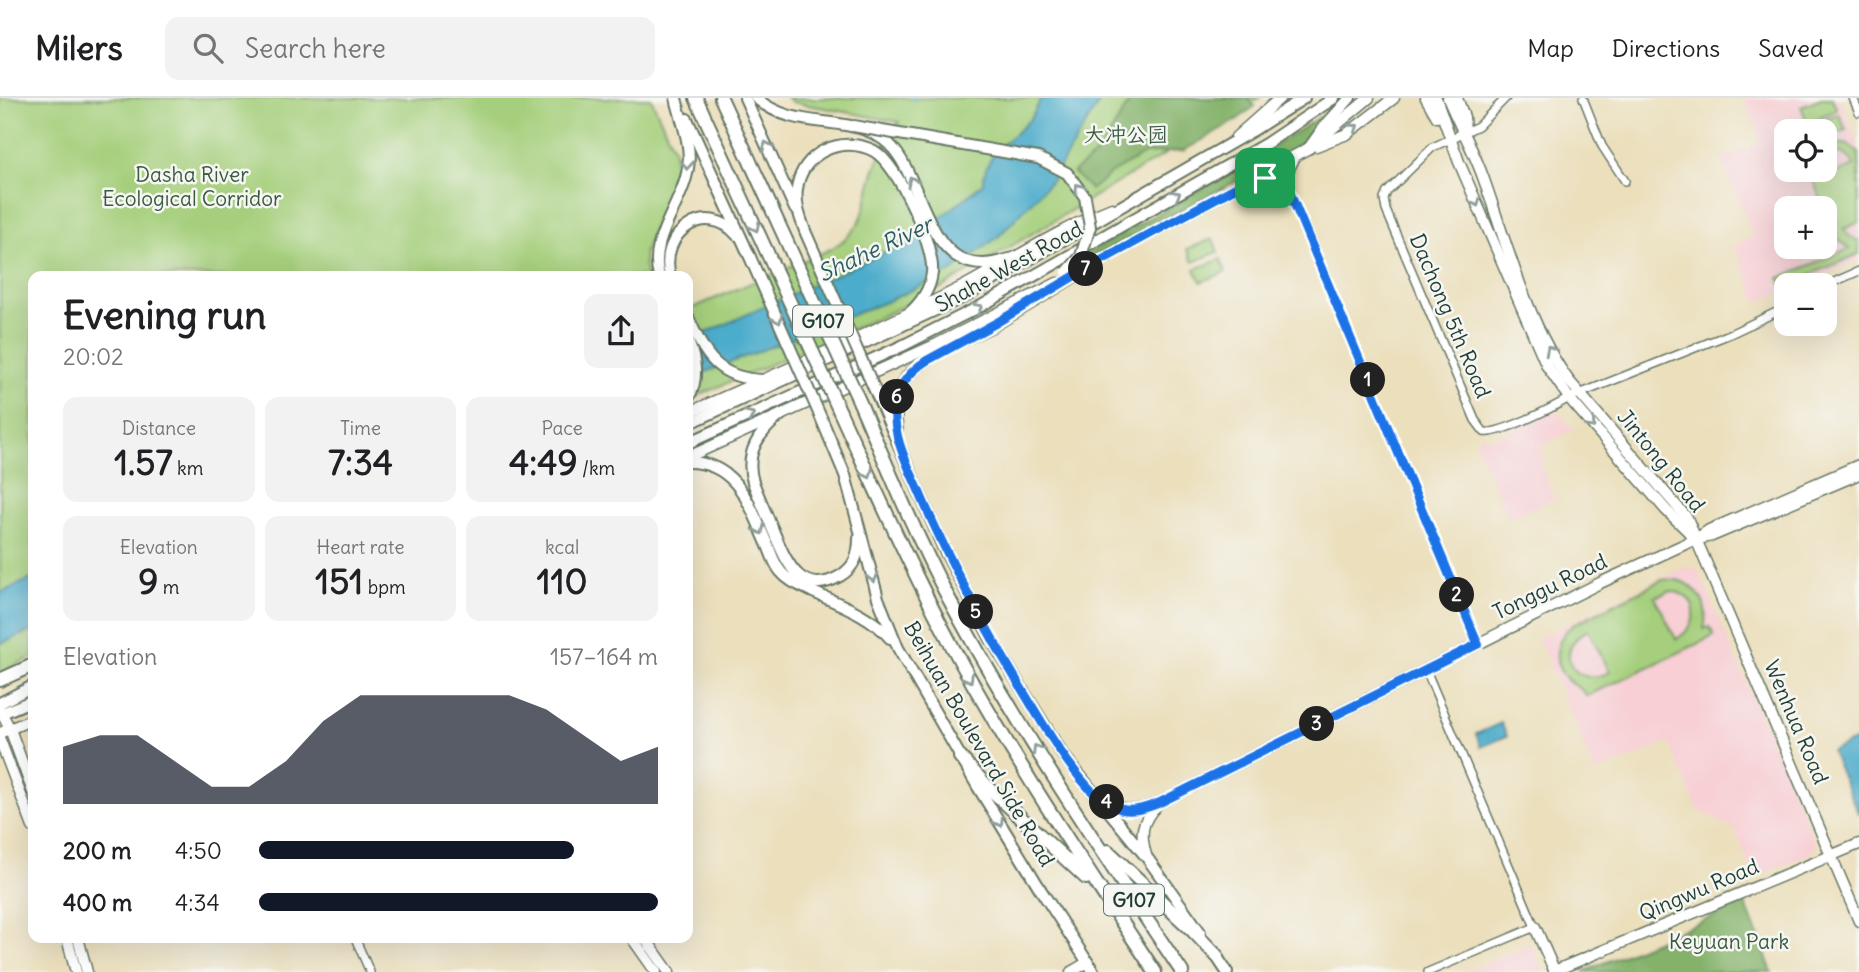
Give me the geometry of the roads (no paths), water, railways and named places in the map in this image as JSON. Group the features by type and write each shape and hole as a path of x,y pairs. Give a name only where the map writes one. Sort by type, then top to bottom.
{"highway":[{"name":"G107","path":"696,98 906,555 972,684 1054,819 1155,972"},
{"name":"G107","path":"721,98 948,596 1020,722 1086,828 1182,972"},
{"path":"0,680 28,667"},
{"path":"961,757 989,788 1074,866 1120,920"},
{"path":"1086,828 1217,956"}],"main road":[{"name":"Beihuan Boulevard Side Road","path":"677,98 845,475 878,598 898,648 1042,892 1094,972"},
{"path":"658,271 658,248 688,168 688,147 677,98"},
{"path":"745,98 943,547 991,639 1052,739 1090,790 1148,859 1227,972"},
{"path":"756,98 789,117 1038,159 1057,166 1082,190 1088,204 1089,235 1083,251 1067,272 1035,293"},
{"path":"1223,148 1280,98"},
{"name":"Shahe West Road","path":"693,422 995,281 1304,98"},
{"name":"Shahe West Road","path":"693,441 902,346 981,306 1267,143 1334,98"},
{"path":"1309,149 1350,98"},
{"path":"901,449 895,407 901,386 916,368 1091,266 1299,155 1369,98"},
{"path":"1309,149 1347,134 1394,98"},
{"path":"1426,98 1450,139"},
{"path":"1436,98 1450,139"},
{"path":"1448,98 1465,132"},
{"path":"1457,98 1464,117 1465,132"},
{"path":"853,126 878,135 900,156 934,231 945,246 967,261 984,264 1014,258"},
{"name":"Jintong Road","path":"1465,132 1506,246 1537,322 1557,362 1580,393 1675,503 1687,519 1696,539"},
{"name":"Jintong Road","path":"1450,139 1538,347 1553,376 1673,517 1696,539"},
{"path":"805,231 796,199 799,179 808,163 820,153 836,146 860,146 875,151 894,170 932,258 928,288 920,302 908,314"},
{"path":"693,411 908,314 1083,219 1136,198"},
{"path":"669,271 667,253 670,246 680,232 695,223 710,221 726,226 735,232 750,257"},
{"path":"693,457 937,344 1091,266"},
{"path":"693,328 701,346 713,362 744,378 764,380"},
{"path":"693,358 696,369 693,385"},
{"path":"782,414 759,436 752,452 750,472 750,492 781,562 793,582 872,621 888,634 898,648"},
{"path":"693,460 720,469 750,492"},
{"name":"Tonggu Road","path":"1090,790 1114,807 1124,810 1144,809 1159,803 1696,539 1709,530 1859,465"},
{"name":"Tonggu Road","path":"1696,539 1712,536 1859,474"},
{"path":"781,562 806,580 824,582 836,578 846,572 856,559 859,548 859,522"},
{"name":"Wenhua Road","path":"1696,539 1859,921"},
{"path":"0,694 28,680"},
{"path":"1,710 28,690"},
{"path":"1,710 28,702"},
{"path":"1,710 5,731 28,781"},
{"path":"5,731 28,721"},
{"path":"0,740 28,814"},
{"path":"1148,859 1143,843 1142,825 1159,803"},
{"name":"Qingwu Road","path":"1554,972 1859,844"},
{"path":"1535,927 1554,972"},
{"path":"67,943 76,972"},
{"path":"79,943 87,972"},
{"path":"636,943 656,972"},
{"path":"649,943 669,972"},
{"path":"1071,972 1088,962"}],"street":[{"path":"1450,139 1482,122 1506,98"},
{"path":"1583,98 1602,146 1625,181"},
{"path":"1853,98 1859,112"},
{"name":"Dachong 5th Road","path":"1450,139 1433,147 1387,192 1384,203 1480,429 1490,433 1774,313"},
{"path":"1299,155 1290,169 1290,193 1478,644"},
{"path":"1253,178 1273,180 1290,193"},
{"path":"1837,281 1859,271"},
{"path":"1426,670 1535,927 1428,972"},
{"path":"357,943 370,972"}],"water":[{"path":"1041,98 1102,98 1051,181 998,237 949,273 888,301 693,377 693,339 877,256 919,232 983,183 985,171 994,153 1031,118"},
{"path":"28,580 28,632 0,644 0,593"},
{"path":"1501,723 1507,736 1481,747 1476,734"},
{"path":"1859,739 1859,815 1831,751"}],"park label":[{"name":"大冲公园","path":"1126,135"},
{"name":"Dasha River Ecological Corridor","path":"192,187"},
{"name":"Keyuan Park","path":"1729,942"}],"water label":[{"name":"Shahe River","path":"875,249"}]}
